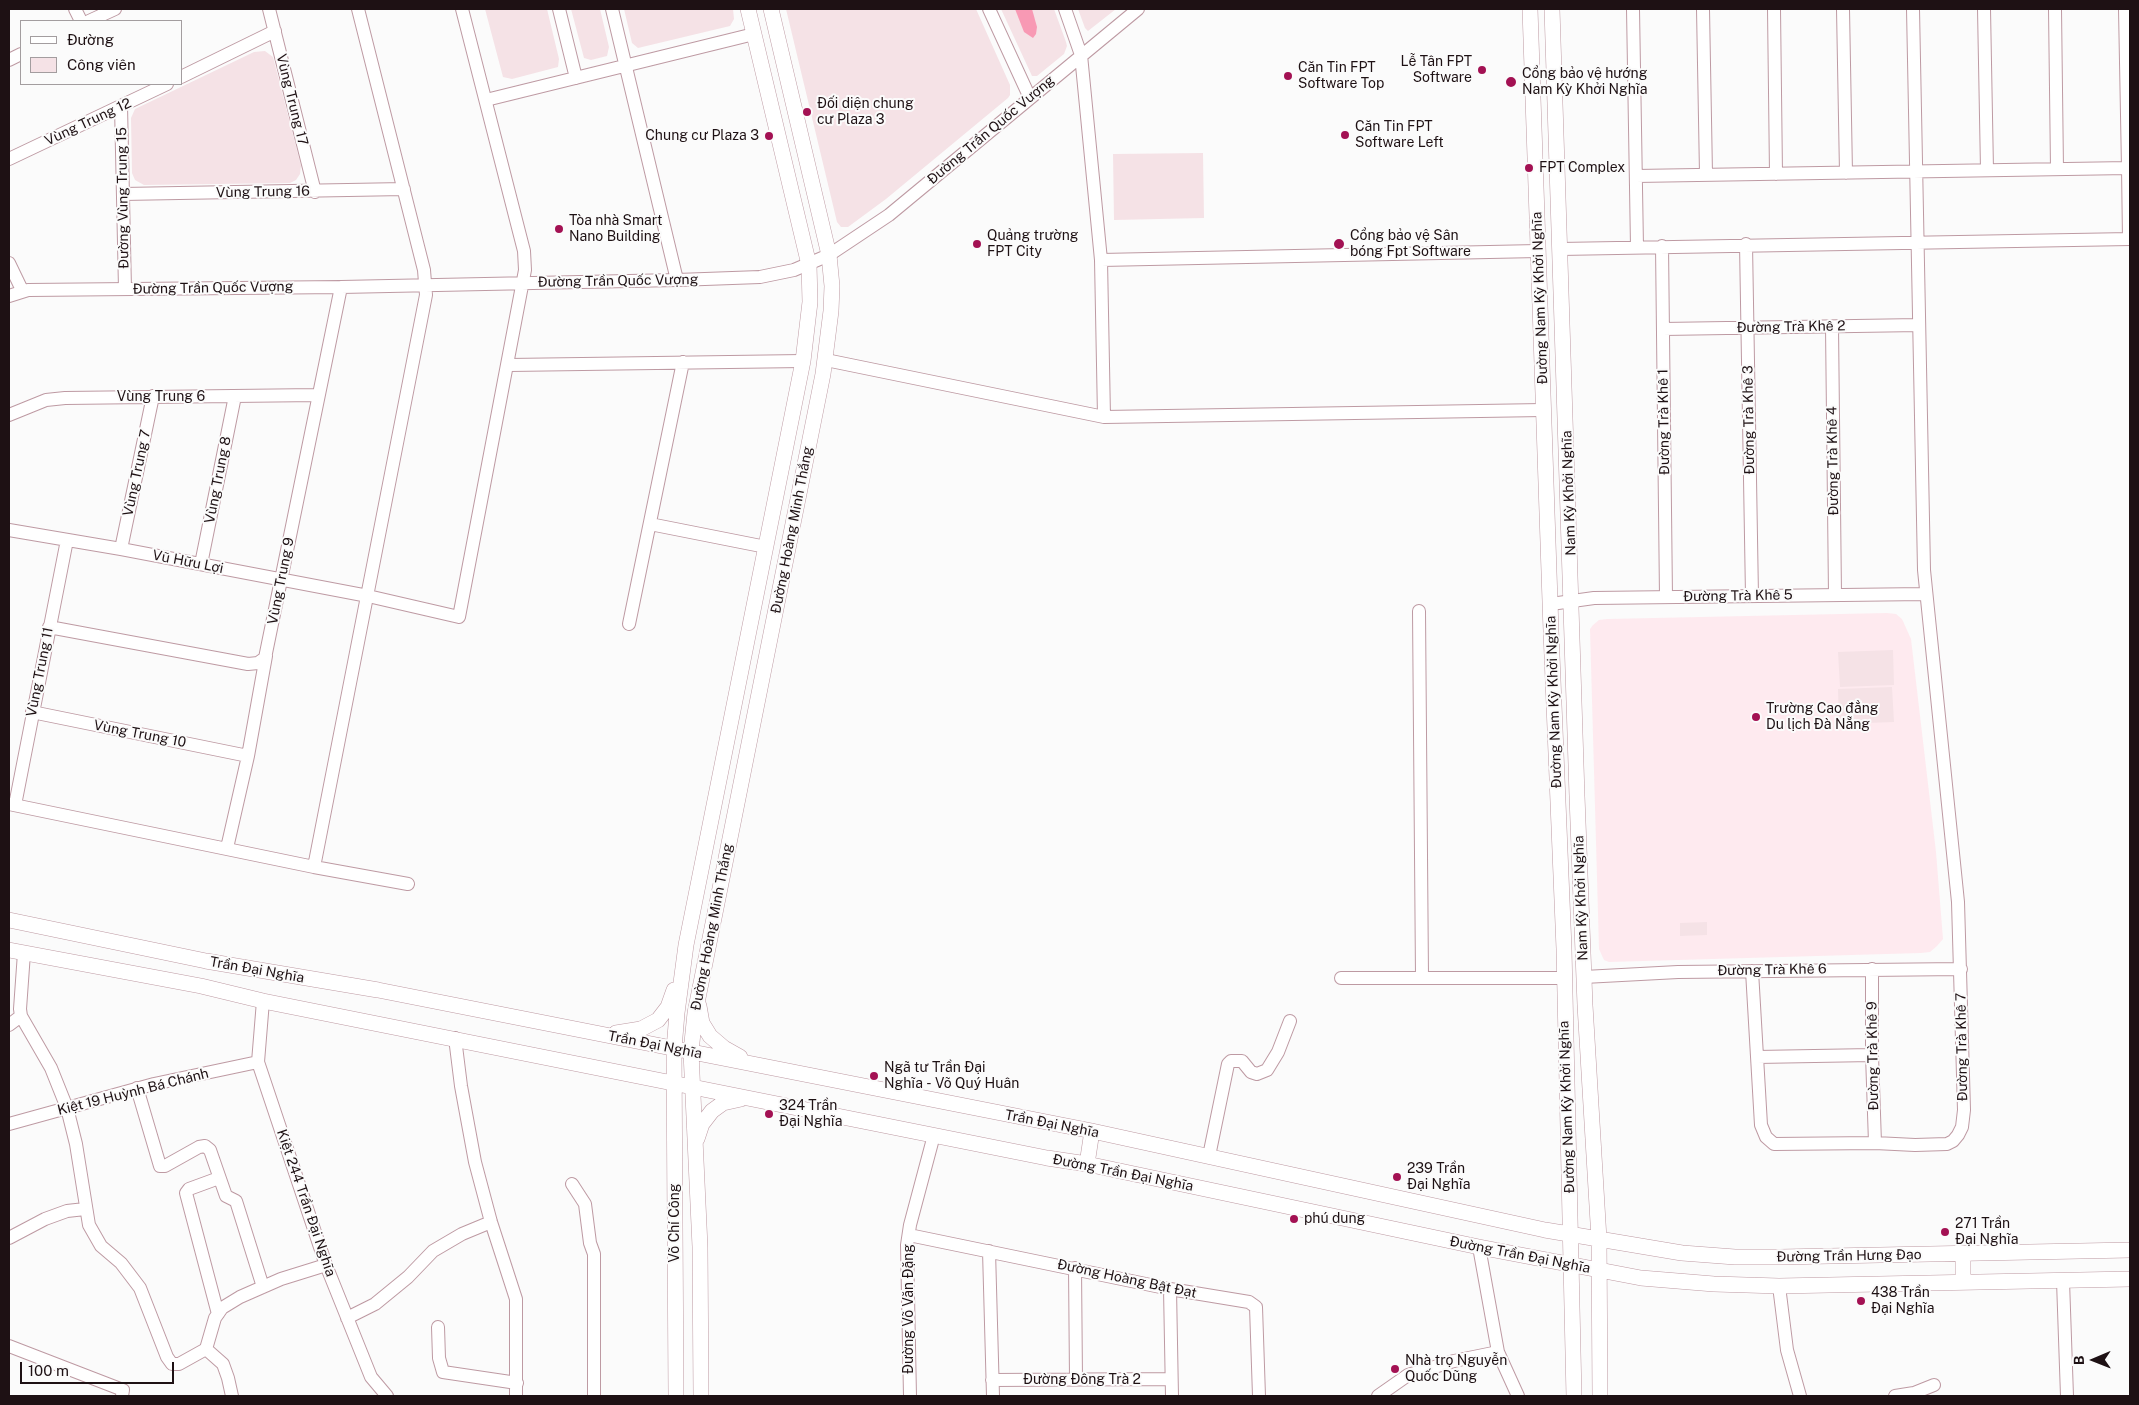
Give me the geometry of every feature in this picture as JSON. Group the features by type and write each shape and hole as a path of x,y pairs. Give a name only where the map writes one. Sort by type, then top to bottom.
{"main road":[{"name":"Đường Hoàng Minh Thắng","path":"674,1049 686,945 803,361 810,310 809,265 748,9"},
{"name":"Đường Hoàng Minh Thắng","path":"692,1052 699,989 826,360 832,295 829,255 771,9"},
{"name":"Đường Nam Kỳ Khởi Nghĩa","path":"1530,9 1564,978 1574,1396"},
{"name":"Nam Kỳ Khởi Nghĩa","path":"1552,9 1584,977"},
{"path":"754,34 776,29"},
{"path":"766,547 787,552"},
{"name":"Trần Đại Nghĩa","path":"9,920 206,961 378,990 1092,1131 1299,1176"},
{"path":"591,1033 632,1031 647,1027 658,1020 672,997 686,945"},
{"name":"Trần Đại Nghĩa","path":"16,952 201,986 263,1001 648,1078"},
{"path":"201,986 206,961"},
{"path":"1564,978 1584,977"},
{"name":"Đường Nam Kỳ Khởi Nghĩa","path":"1584,977 1598,1239 1600,1396"},
{"path":"699,989 702,1023 710,1036 724,1048 752,1064"},
{"name":"Võ Chí Công","path":"674,1049 676,1396"},
{"name":"Võ Chí Công","path":"692,1052 700,1246 701,1396"},
{"name":"Đường Trần Đại Nghĩa","path":"648,1078 1087,1164 1598,1271"},
{"path":"696,1150 702,1124 712,1111 718,1106 731,1101 752,1099"},
{"path":"1087,1164 1092,1131"},
{"name":"Đường Trần Đại Nghĩa","path":"1299,1176 1570,1234"},
{"name":"Đường Trần Hưng Đạo","path":"1570,1234 1682,1253 1735,1258 2130,1250"},
{"path":"1963,1253 1963,1282"},
{"name":"Đường Trần Hưng Đạo","path":"1598,1271 1669,1282 1779,1286 2130,1279"}],"street":[{"path":"91,20 115,9"},
{"name":"Vùng Trung 17","path":"269,9 316,192"},
{"path":"314,867 425,305 427,285 358,9"},
{"path":"462,9 524,252 524,282 509,364 803,361"},
{"path":"559,9 576,78"},
{"path":"612,9 677,280"},
{"path":"989,9 1030,98"},
{"path":"1065,9 1081,55 1101,260 1104,417"},
{"name":"Đường Trần Quốc Vượng","path":"9,296 22,290 341,287 677,280 770,276 809,265 829,255 889,215 1138,9"},
{"path":"1633,9 1637,247"},
{"path":"1703,9 1706,174"},
{"path":"1774,9 1776,174"},
{"path":"1843,9 1846,173"},
{"name":"Đường Trà Khê 7","path":"1752,971 1761,1125 1766,1137 1774,1144 1875,1142 1939,1145 1953,1141 1958,1135 1962,1127 1964,1110 1961,969 1956,877 1925,594 1914,9"},
{"path":"1984,9 1987,170"},
{"path":"2054,9 2058,169"},
{"path":"1560,249 1746,244 2130,239 2125,9"},
{"path":"182,77 275,31"},
{"path":"486,100 754,34"},
{"name":"Vùng Trung 12","path":"9,159 165,85"},
{"name":"Đường Vùng Trung 15","path":"121,106 125,289"},
{"path":"1636,176 1916,172 2129,166"},
{"name":"Vùng Trung 16","path":"123,194 404,190"},
{"name":"Đường Trà Khê 3","path":"1746,244 1752,596"},
{"name":"Đường Trà Khê 1","path":"1662,246 1666,597"},
{"path":"1101,260 1538,252"},
{"path":"9,263 22,290"},
{"name":"Vùng Trung 9","path":"227,848 248,756 281,580 341,287"},
{"name":"Đường Trà Khê 4","path":"1832,326 1835,595"},
{"name":"Đường Trà Khê 2","path":"1663,329 1919,326"},
{"path":"826,360 1104,417 1543,410"},
{"path":"629,624 683,362"},
{"name":"Vũ Hữu Lợi","path":"9,530 121,549 368,596 459,617 509,364"},
{"name":"Vùng Trung 6","path":"9,415 46,400 65,398 318,395"},
{"name":"Vùng Trung 7","path":"121,549 153,396"},
{"name":"Vùng Trung 8","path":"201,564 236,396"},
{"path":"650,524 766,547"},
{"name":"Vùng Trung 11","path":"12,804 68,540"},
{"name":"Đường Trà Khê 5","path":"1550,604 1594,598 1925,594"},
{"path":"1419,611 1422,977"},
{"path":"49,627 248,664 258,663 266,656"},
{"name":"Vùng Trung 10","path":"32,712 248,756"},
{"path":"12,804 314,867 408,884"},
{"path":"16,952 21,1016 51,1068 67,1108 76,1144 89,1225 101,1246 121,1263 140,1288 167,1357 172,1364 180,1364 206,1349 215,1318 222,1308 240,1297 263,1287 326,1264"},
{"name":"Đường Trà Khê 9","path":"1872,969 1875,1142"},
{"name":"Đường Trà Khê 6","path":"1584,977 1678,972 1961,969"},
{"path":"1341,978 1564,978"},
{"name":"Kiệt 244 Trần Đại Nghĩa","path":"263,1001 258,1062 326,1264 371,1377 387,1396"},
{"path":"9,1025 21,1016"},
{"path":"1209,1156 1228,1064 1231,1062 1242,1062 1251,1072 1257,1074 1267,1070 1278,1052 1290,1021"},
{"path":"438,1328 438,1358 443,1372 516,1390 516,1299 490,1222 468,1127 455,1038"},
{"path":"1757,1057 1872,1055"},
{"name":"Kiệt 19 Huỳnh Bá Chánh","path":"9,1124 137,1088 258,1062"},
{"path":"137,1088 160,1166 165,1166 199,1147 205,1146 210,1150 226,1196 236,1201 263,1287"},
{"name":"Đường Võ Văn Đặng","path":"910,1396 908,1235 934,1135"},
{"path":"218,1314 186,1193 190,1189 220,1178"},
{"path":"572,1184 585,1204 590,1243 594,1254 594,1396"},
{"path":"9,1238 46,1219 67,1212 85,1209"},
{"path":"348,1318 375,1304 408,1277 433,1251 462,1234 490,1222"},
{"name":"Đường Hoàng Bật Đạt","path":"908,1235 1170,1289 1249,1302 1256,1307 1259,1396"},
{"path":"1478,1247 1498,1352 1518,1396"},
{"path":"989,1251 993,1396"},
{"path":"1075,1268 1076,1379"},
{"path":"2063,1281 2067,1396"},
{"path":"1779,1286 1787,1350 1800,1396"},
{"path":"1170,1289 1172,1396"},
{"path":"9,1346 123,1390 122,1396"},
{"path":"206,1349 222,1364 228,1378 232,1396"},
{"path":"1378,1396 1408,1375 1454,1361 1498,1352"},
{"name":"Đường Đông Trà 2","path":"992,1380 1171,1379"},
{"path":"1895,1396 1914,1393 1934,1386"}],"shaded area":[{"path":"1015,9 1032,9 1037,27 1033,38 1024,32"},
{"name":"Trường Cao đẳng Du lịch Đà Nẵng","path":"1896,614 1902,619 1911,639 1936,852 1943,939 1930,952 1921,953 1609,962 1604,960 1599,949 1590,629 1593,625 1599,620 1607,619"}],"green space":[{"path":"485,9 547,9 559,59 558,67 512,79 503,77"},
{"path":"571,9 600,9 609,47 607,56 591,60 584,58"},
{"path":"624,9 733,9 734,19 730,26 638,48 632,43"},
{"path":"786,9 976,9 1010,85 1010,95 886,199 848,227 841,227 837,222"},
{"path":"1001,9 1054,9 1067,46 1064,54 1037,76 1032,76"},
{"path":"1078,9 1116,9 1088,31"},
{"path":"265,51 273,57 301,166 300,174 296,180 290,183 144,185 135,180 132,173 131,118 135,109 254,52"},
{"path":"1203,153 1204,218 1114,220 1113,154"},
{"path":"1893,650 1894,685 1840,687 1838,652"},
{"path":"1892,687 1894,722 1839,724 1838,689"},
{"path":"1707,922 1707,935 1680,936 1680,923"}],"place":[{"name":"Lễ Tân FPT Software","path":"1482,70"},
{"name":"Căn Tin FPT Software Top","path":"1288,76"},
{"name":"Cổng bảo vệ hướng Nam Kỳ Khởi Nghĩa","path":"1511,82"},
{"name":"Đối diện chung cư Plaza 3","path":"807,112"},
{"name":"Căn Tin FPT Software Left","path":"1345,135"},
{"name":"Chung cư Plaza 3","path":"769,136"},
{"name":"FPT Complex","path":"1529,168"},
{"name":"Tòa nhà Smart Nano Building","path":"559,229"},
{"name":"Quảng trường FPT City","path":"977,244"},
{"name":"Cổng bảo vệ Sân bóng Fpt Software","path":"1339,244"},
{"name":"Trường Cao đẳng Du lịch Đà Nẵng","path":"1756,717"},
{"name":"Ngã tư Trần Đại Nghĩa - Võ Quý Huân","path":"874,1076"},
{"name":"324 Trần Đại Nghĩa","path":"769,1114"},
{"name":"239 Trần Đại Nghĩa","path":"1397,1177"},
{"name":"phú dung","path":"1294,1219"},
{"name":"271 Trần Đại Nghĩa","path":"1945,1232"},
{"name":"438 Trần Đại Nghĩa","path":"1861,1301"},
{"name":"Nhà trọ Nguyễn Quốc Dũng","path":"1395,1369"}]}
